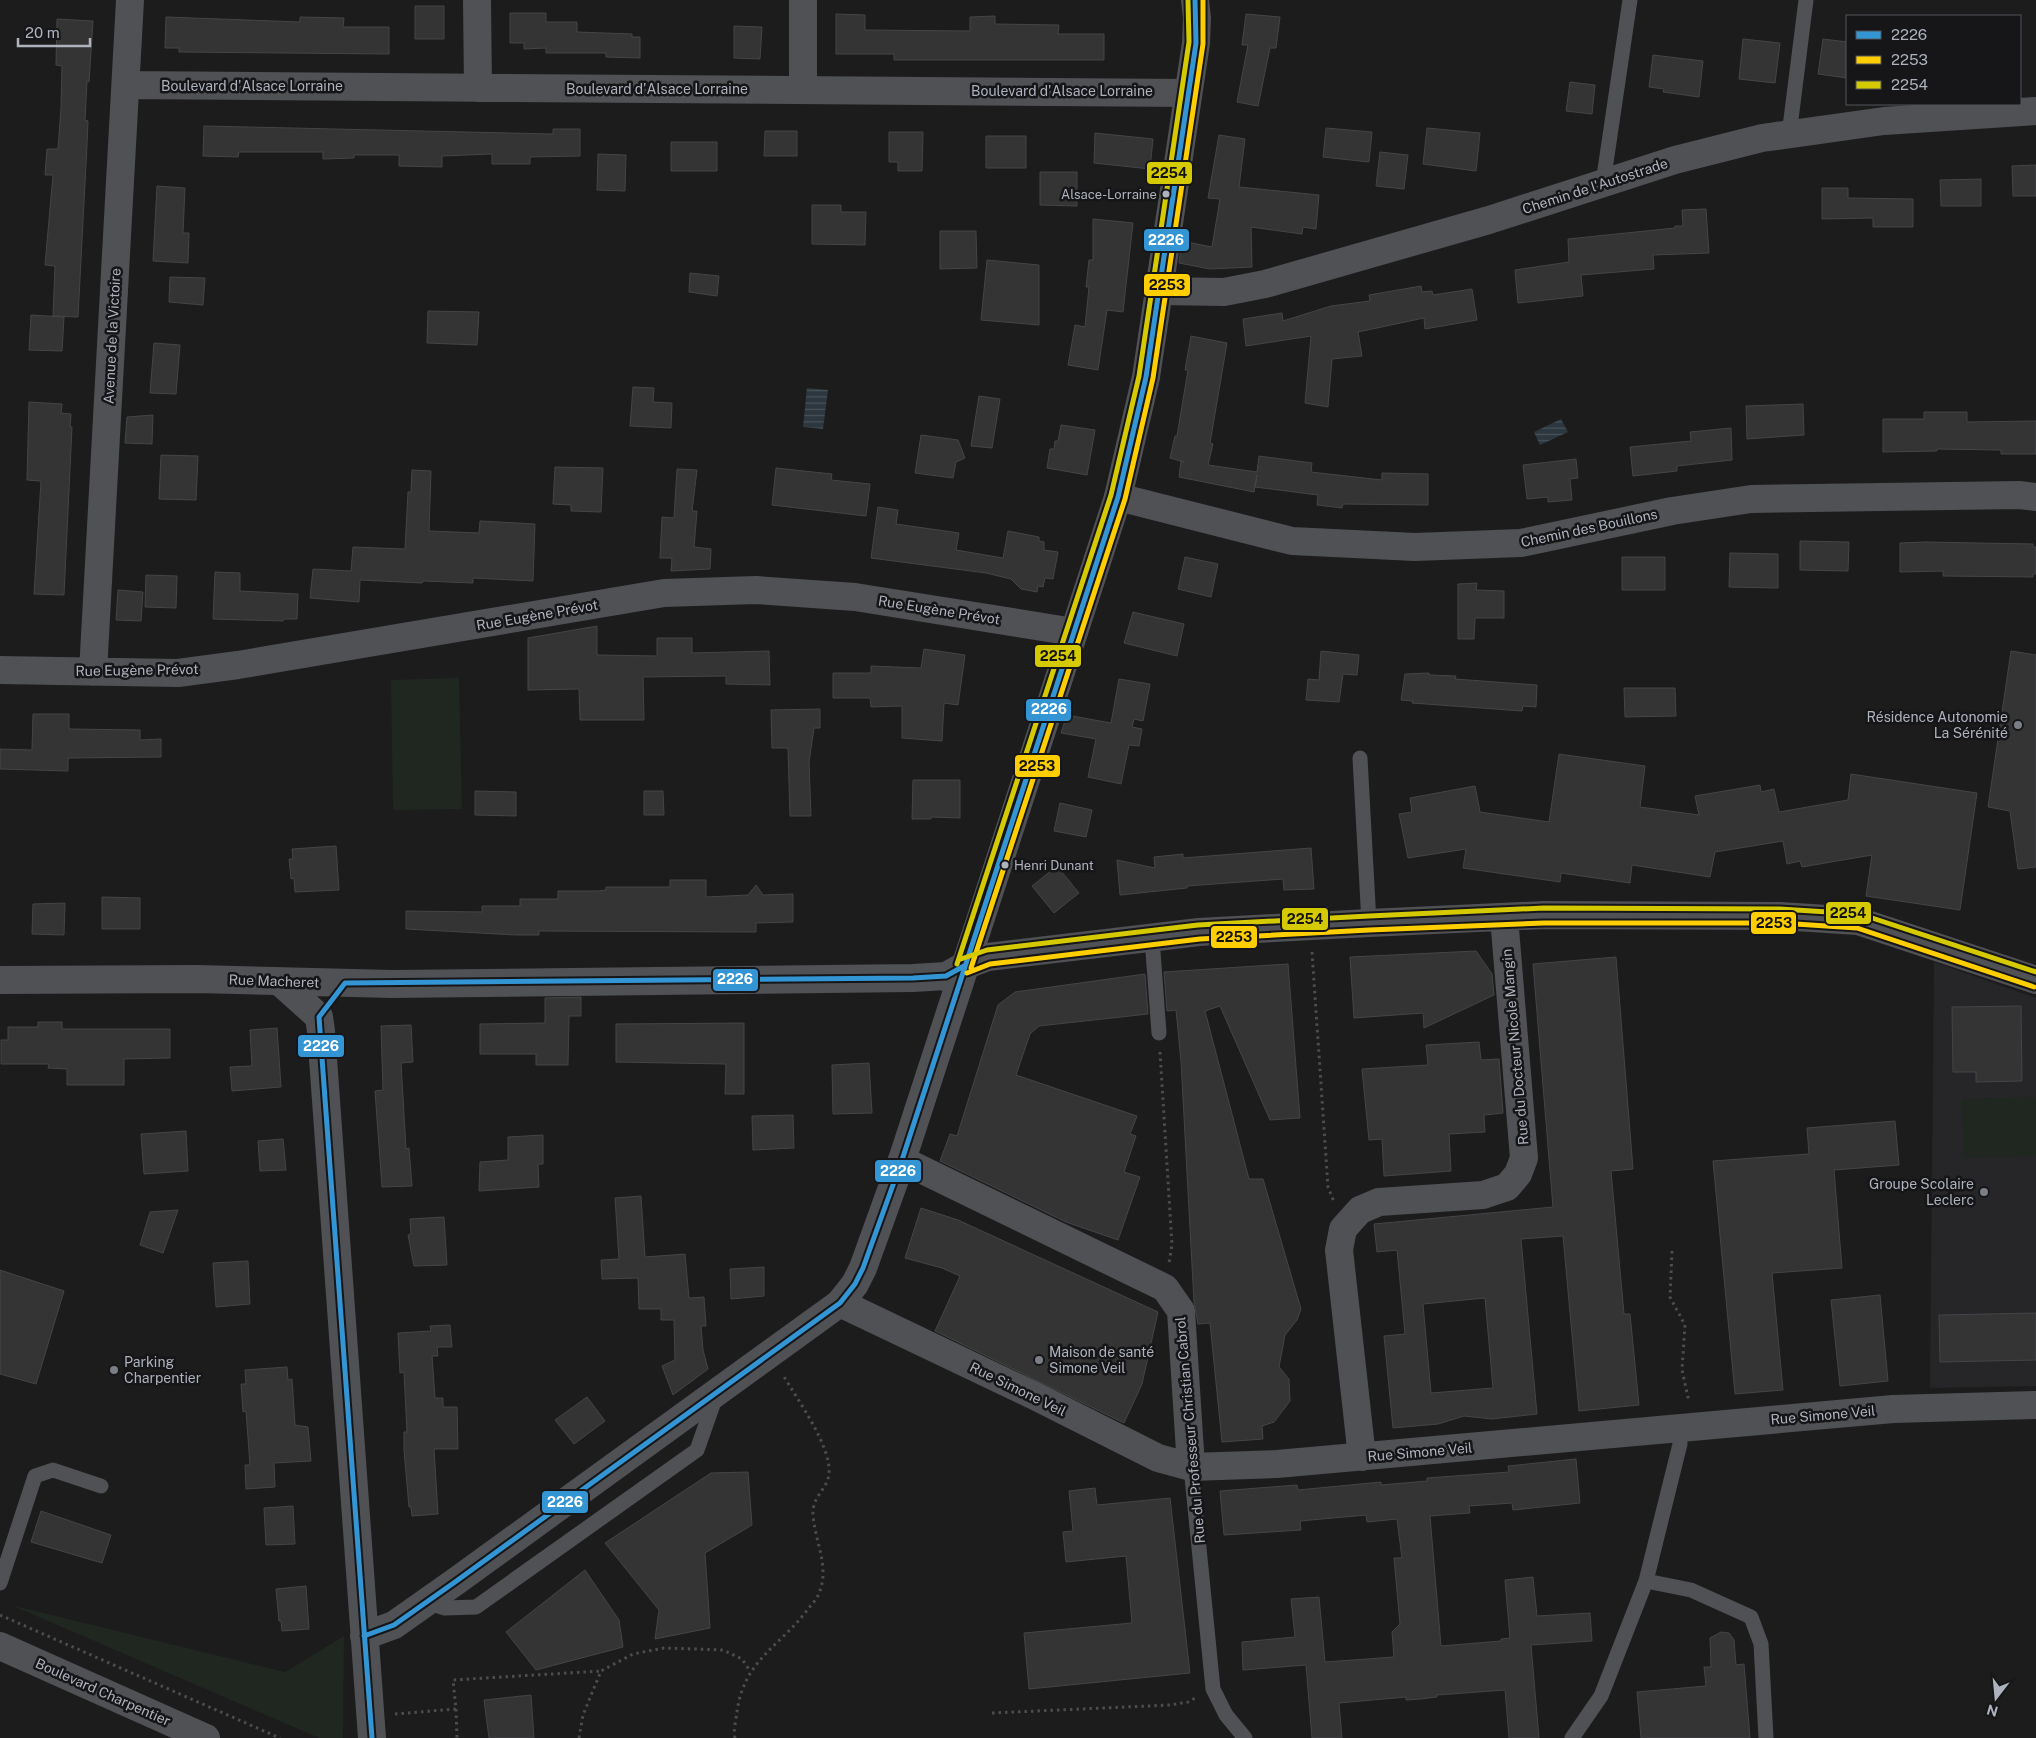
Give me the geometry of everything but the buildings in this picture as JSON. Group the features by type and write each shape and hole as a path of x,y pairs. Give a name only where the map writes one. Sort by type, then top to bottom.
{"street":[{"name":"Avenue de la Victoire","path":"93,672 130,0"},
{"path":"477,0 478,88"},
{"path":"803,0 803,90"},
{"path":"364,1636 394,1625 840,1303 855,1284 863,1268 902,1160 1118,497 1146,377 1160,291 1197,26 1195,0"},
{"name":"Boulevard d'Alsace Lorraine","path":"126,85 1188,93"},
{"name":"Chemin de l'Autostrade","path":"1160,291 1224,292 1265,284 1489,220 1675,160 1762,138 1884,121 2036,108"},
{"name":"Chemin des Bouillons","path":"1118,497 1292,542 1415,547 1521,543 1672,511 1751,499 2019,495 2036,497"},
{"name":"Rue Eugène Prévot","path":"0,670 178,673 238,665 664,593 756,590 854,596 1074,632"},
{"name":"Rue Macheret","path":"0,980 197,979 345,983 913,978 946,976 964,966 988,958 1199,932 1569,915 1780,916 1858,922 2036,980"},
{"name":"Rue du Docteur Nicole Mangin","path":"1343,1229 1360,1210 1379,1202 1484,1195 1507,1187 1518,1174 1524,1158 1504,917"},
{"path":"280,982 319,1017"},
{"path":"345,983 319,1017 370,1731"},
{"path":"902,1160 1166,1288"},
{"path":"1343,1229 1339,1250 1362,1457"},
{"name":"Rue du Professeur Christian Cabrol","path":"1166,1288 1181,1311 1191,1467"},
{"name":"Rue Simone Veil","path":"840,1303 1035,1396 1151,1455 1191,1467 1277,1464 1909,1408 2036,1405"},
{"name":"Boulevard Charpentier","path":"0,1646 206,1738"}],"lane":[{"path":"1603,183 1630,0"},
{"path":"1789,135 1806,0"},
{"path":"1360,758 1369,923"},
{"path":"1152,938 1159,1033"},
{"path":"426,1602 445,1608 476,1607 697,1450 718,1391"},
{"path":"1572,1738 1601,1696 1646,1581 1680,1444 1686,1428"},
{"name":"Rue du Professeur Christian Cabrol","path":"1191,1467 1213,1689"},
{"path":"0,1583 35,1476 53,1470 101,1486"},
{"path":"1646,1581 1692,1590 1751,1617 1761,1644 1766,1738"},
{"path":"1213,1689 1226,1714 1245,1738"}],"path":[{"path":"1312,926 1328,1187 1343,1229"},
{"path":"1159,1033 1172,1245 1166,1288"},
{"path":"1672,1251 1670,1297 1685,1325 1682,1370 1686,1428"},
{"path":"735,1738 738,1702 750,1671 770,1647 792,1630 819,1594 824,1571 813,1515 815,1499 829,1475 828,1461 821,1441 770,1352"},
{"path":"0,1615 280,1738"},
{"path":"457,1738 453,1680 602,1671 633,1654 664,1648 723,1650 742,1659 750,1671"},
{"path":"579,1738 583,1715 602,1671"},
{"path":"992,1713 1170,1705 1188,1702 1213,1689"},
{"path":"370,1731 456,1709"}],"shaded area":[{"path":"807,388 828,390 823,429 803,427"},
{"path":"1561,419 1568,432 1540,445 1534,432"},
{"path":"459,678 462,809 393,810 391,680"},
{"name":"Groupe Scolaire Leclerc","path":"1934,962 2036,998 2036,1386 1930,1388"},
{"path":"2036,1097 2036,1156 1964,1158 1962,1099"},
{"path":"11,1605 285,1672 344,1636 343,1738 319,1738"}],"transit line":[{"name":"2226","path":"364,1636 394,1625 455,1582 840,1303 855,1284 863,1268 902,1160 1118,497 1146,377 1196,43 1195,0"},
{"name":"2253","path":"971,968 1125,499 1153,378 1203,44 1203,0"},
{"name":"2254","path":"957,964 1111,495 1139,376 1189,42 1188,1"},
{"name":"2254","path":"961,959 987,950 1198,925 1544,908 1780,909 1860,914 2036,972"},
{"name":"2253","path":"967,973 990,964 1200,939 1544,923 1780,923 1857,928 2034,987"},
{"name":"2226","path":"372,1738 319,1017 345,983 913,978 946,976 964,966"}],"place":[{"name":"Alsace-Lorraine","path":"1166,194"},
{"name":"Résidence Autonomie La Sérénité","path":"2018,725"},
{"name":"Henri Dunant","path":"1005,865"},
{"name":"Groupe Scolaire Leclerc","path":"1984,1192"},
{"name":"Maison de santé Simone Veil","path":"1039,1360"},
{"name":"Parking Charpentier","path":"114,1370"}]}
